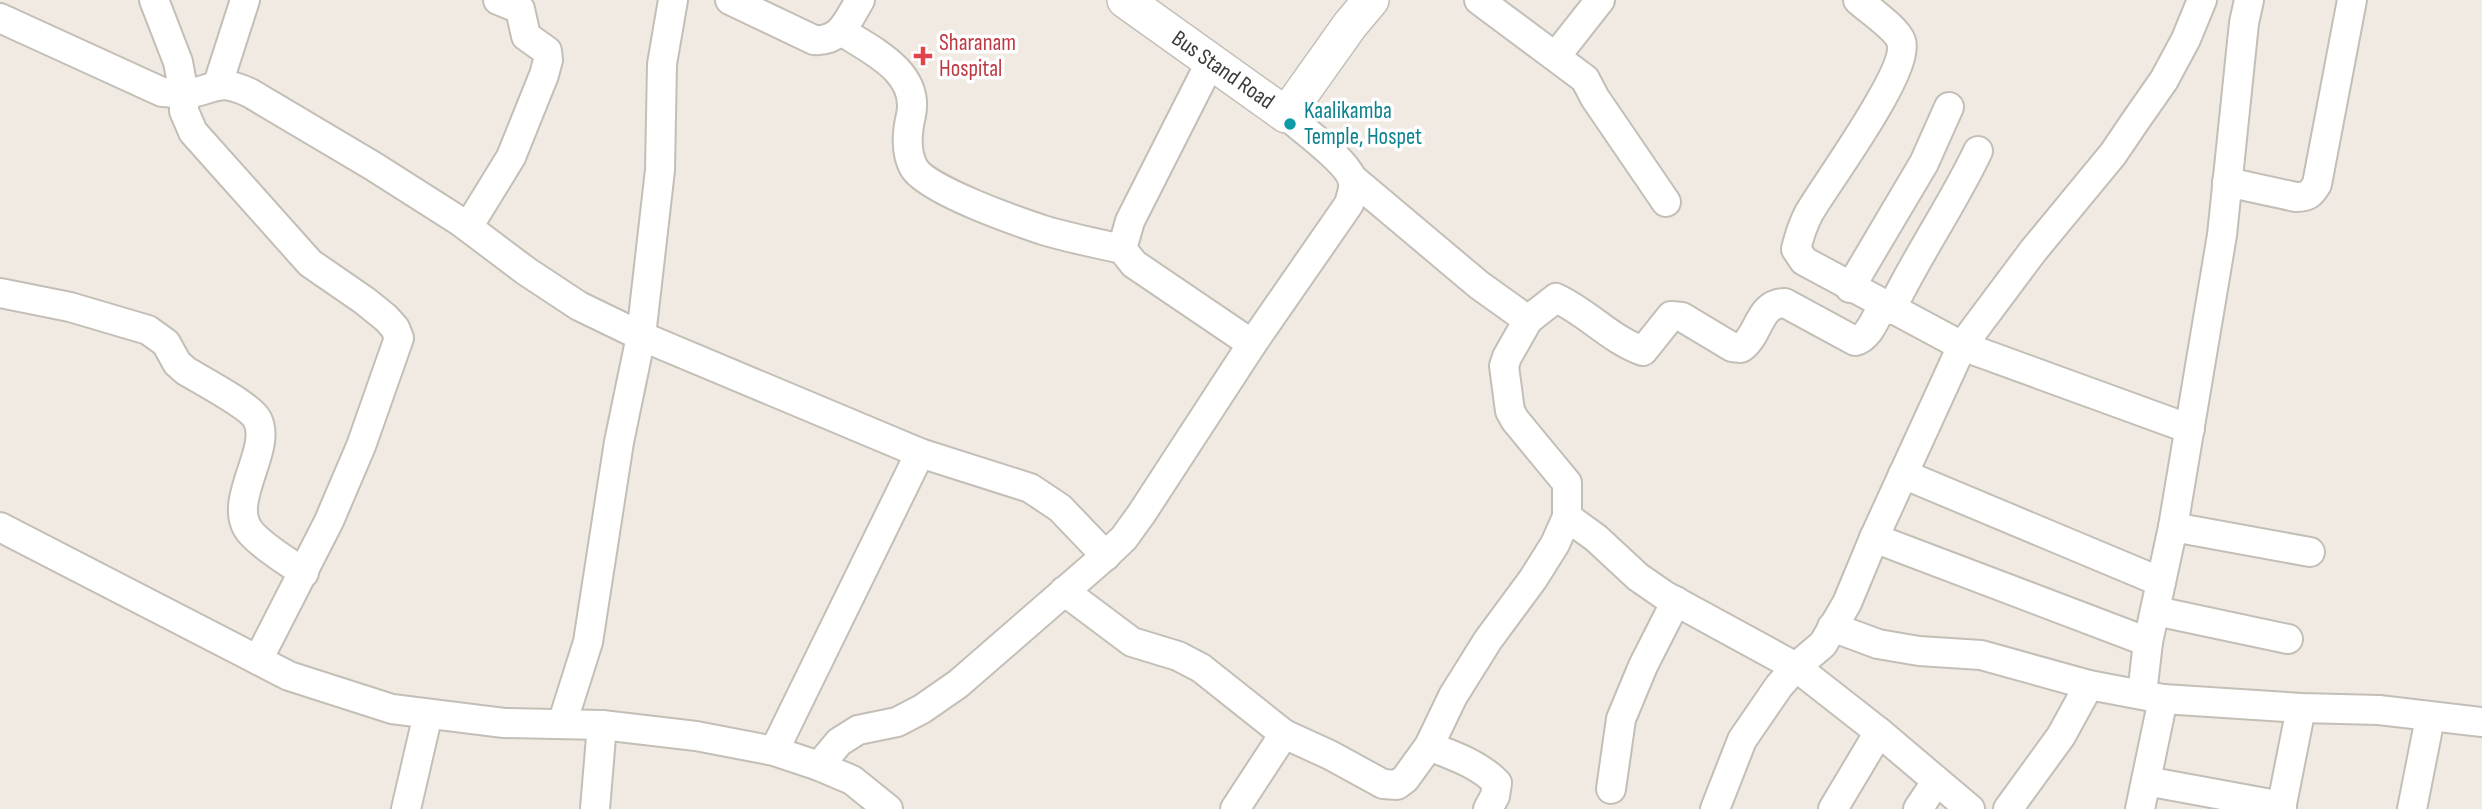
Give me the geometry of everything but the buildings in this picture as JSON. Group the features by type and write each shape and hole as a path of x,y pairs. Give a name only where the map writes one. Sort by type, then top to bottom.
{"main road":[{"name":"Bus Stand Road","path":"1125,0 1286,115"},
{"path":"1286,115 1350,24 1371,0"}],"street":[{"path":"154,0 178,62 184,111 193,132 211,149 248,195 310,263 365,300 395,328 399,338 361,446 330,522 258,660"},
{"path":"218,85 245,0"},
{"path":"468,227 511,157 548,60 547,51 526,36 520,9 498,0"},
{"path":"562,724 588,642 618,442 641,336 660,170 662,64 673,0"},
{"path":"730,0 814,40 827,41 841,31 860,0"},
{"path":"1479,0 1585,79 1666,202"},
{"path":"1556,57 1600,0"},
{"path":"1858,0 1898,35 1902,51 1874,112 1807,216 1796,248 1804,261 1962,346 2190,429"},
{"path":"1715,809 1742,740 1779,686 1823,644 1847,603 1962,346 2033,251 2113,154 2164,80 2186,39 2202,0"},
{"path":"2140,809 2146,781 2152,696 2148,642 2173,527 2222,235 2244,23 2249,0"},
{"path":"2227,182 2296,197 2310,195 2313,191 2317,184 2352,0"},
{"path":"0,18 162,92 184,94 218,85 232,85 250,93 390,176 468,227 526,271 579,306 641,336 920,453 1030,488 1060,508 1105,556"},
{"path":"841,31 889,61 903,77 913,99 908,147 914,167 921,176 939,189 1044,230 1122,249 1134,264 1251,344"},
{"path":"1122,249 1130,221 1211,61"},
{"path":"1850,288 1924,163 1949,107"},
{"path":"1286,115 1345,166 1353,179 1479,285 1528,320"},
{"path":"1064,591 1132,642 1178,656 1201,668 1284,734 1330,755 1382,784 1397,785 1405,779 1429,746 1453,696 1488,640 1533,579 1555,544 1567,517 1567,482 1515,421 1510,411 1504,366 1528,320 1556,298 1574,307 1631,347 1643,351 1671,316 1682,317 1732,346 1741,348 1748,343 1767,309 1774,303 1785,303 1855,341 1861,340 1887,308 1907,276 1964,181 1978,151"},
{"path":"819,766 839,742 859,730 897,722 922,709 958,684 1124,538 1251,344 1349,204 1353,179"},
{"path":"0,293 70,307 148,330 166,343 177,363 186,371 248,410 257,419 261,435 242,509 244,522 251,533 304,573"},
{"path":"774,751 920,453"},
{"path":"1903,474 2161,582"},
{"path":"1567,517 1596,538 1638,577 1796,667 1879,732 1970,809"},
{"path":"0,527 289,676 392,709 504,723 602,725 696,736 774,751 852,780 888,809"},
{"path":"2173,527 2310,552"},
{"path":"1874,538 2148,642"},
{"path":"1611,789 1621,719 1643,666 1676,601"},
{"path":"2156,611 2288,639"},
{"path":"1832,627 1878,645 1981,655 2089,685 2152,696 2301,708 2379,710 2482,722"},
{"path":"2008,809 2061,736 2089,685"},
{"path":"2146,781 2282,807 2301,708"},
{"path":"406,809 428,714"},
{"path":"2412,809 2430,718"},
{"path":"595,809 602,725"},
{"path":"1833,809 1879,732"},
{"path":"1235,809 1284,734"},
{"path":"1429,746 1479,768 1497,783 1488,809"},
{"path":"1918,809 1936,782"}],"place":[{"name":"Sharanam Hospital","path":"923,56"},
{"name":"Kaalikamba Temple, Hospet","path":"1290,124"}]}
